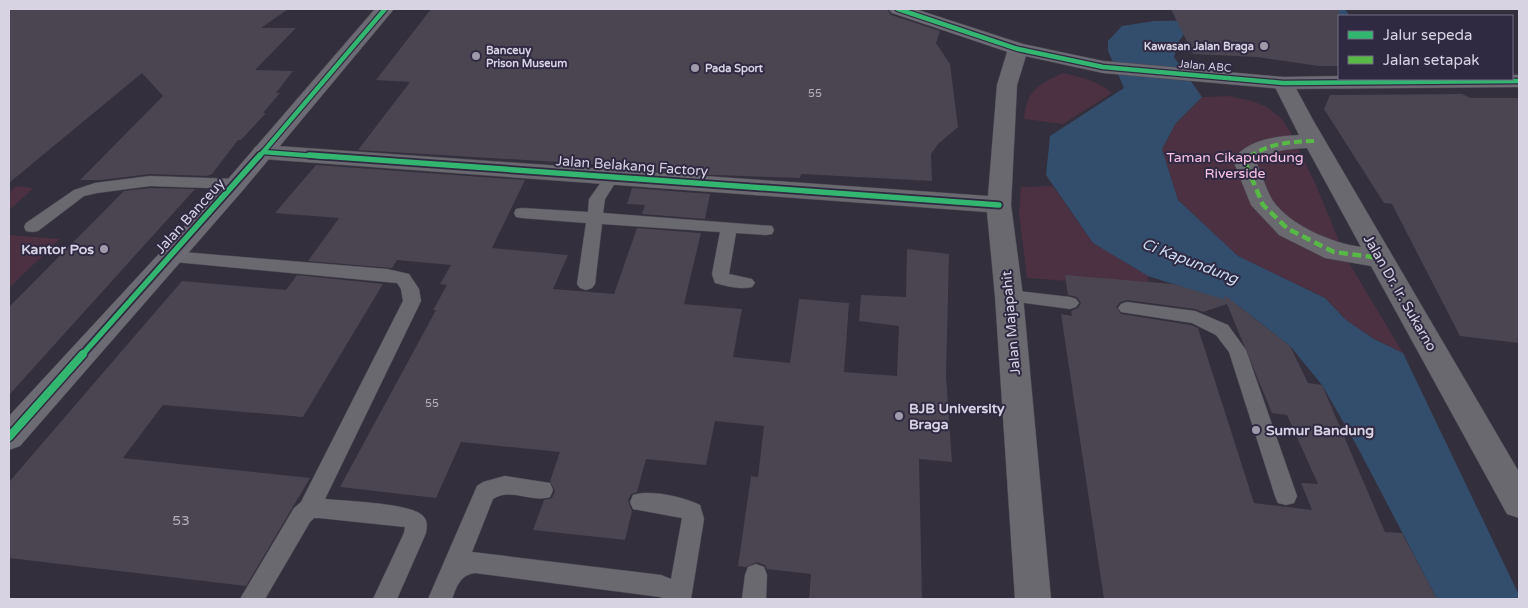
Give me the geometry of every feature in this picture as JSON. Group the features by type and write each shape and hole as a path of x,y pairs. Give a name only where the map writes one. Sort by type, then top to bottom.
{"street":[{"name":"Jalan Banceuy","path":"9,437 236,184 385,9"},
{"name":"Jalan ABC","path":"898,9 1018,49 1103,67 1283,83 1519,81"},
{"name":"Jalan Majapahit","path":"1018,49 1007,85 999,205 1009,296 1033,599"},
{"name":"Jalan Dr. Ir. Sukarno","path":"1283,83 1314,142 1519,503"},
{"path":"1314,142 1287,142 1261,148 1244,160 1263,206 1288,229 1334,252 1380,258"},
{"name":"Jalan Belakang Factory","path":"263,152 999,205"}],"lane":[{"path":"586,284 597,199 612,177"},
{"path":"32,227 79,192 94,188 150,181 236,184"},
{"path":"522,214 766,230"},
{"path":"730,228 720,274 722,279 746,283"},
{"path":"170,257 388,275 403,278 410,289 412,301 309,509 302,515 252,599"},
{"path":"1009,296 1070,303"},
{"path":"1127,308 1195,317 1222,330 1237,350 1286,496"},
{"path":"440,599 485,493 492,487 502,485 542,490"},
{"path":"641,502 684,508 692,512 693,520 679,599"},
{"path":"309,509 319,508 409,518 416,523 416,533 385,599"},
{"path":"454,569 464,564 475,562 661,586 673,591 679,599"},
{"path":"754,599 756,575"}],"green space":[{"path":"1063,73 1089,80 1101,85 1112,93 1063,124 1024,119 1025,109 1035,89"},
{"name":"Taman Cikapundung Riverside","path":"1229,96 1252,101 1267,107 1282,119 1291,133 1315,183 1346,258 1403,353 1374,339 1346,320 1325,298 1238,256 1178,200 1162,149 1176,123 1202,97"},
{"path":"16,186 34,188 9,210 9,193"},
{"path":"1053,186 1093,243 1148,276 1149,287 1027,278 1019,213 1021,187"},
{"path":"9,235 60,239 9,288"}],"water":[{"name":"Ci Kapundung","path":"1318,9 1345,9 1349,15 1338,15 1338,27 1325,32 1184,34 1179,41 1174,57 1202,97 1176,123 1162,149 1178,200 1238,256 1325,298 1346,320 1374,339 1403,353 1519,595 1519,599 1437,599 1358,448 1322,385 1290,346 1236,304 1148,276 1093,243 1046,175 1050,136 1124,88 1108,51 1108,41 1122,26 1154,21 1308,19"}],"building":[{"path":"9,9 288,9 261,28 296,28 255,70 293,71 276,93 280,93 263,113 266,113 241,140 238,140 212,174 207,176 150,174 101,180 80,180 163,96 142,73 9,183"},
{"path":"431,9 887,9 891,15 940,31 936,43 950,64 958,127 938,144 931,154 932,181 801,174 800,178 714,175 639,170 640,167 358,150 410,82 376,80"},
{"path":"1171,9 1339,9 1338,66 1319,66 1257,57 1193,54"},
{"path":"1462,94 1471,98 1519,98 1519,343 1460,336 1392,204 1384,203 1324,109 1330,95"},
{"path":"316,165 525,180 492,248 568,255 553,289 614,294 637,228 701,233 684,304 742,309 733,357 790,363 799,299 849,303 844,372 897,376 899,326 859,321 861,295 906,297 907,249 949,254 946,376 952,462 919,459 922,599 809,599 811,574 767,569 765,565 757,562 746,567 738,566 751,476 758,477 764,426 715,421 706,465 646,459 637,492 631,494 628,501 632,511 625,540 533,530 544,500 552,498 555,491 550,481 560,452 461,442 436,498 340,487 436,310 433,310 447,285 440,284 451,265 397,260 392,268 308,261 339,218 275,213"},
{"name":"Kantor Pos","path":"150,188 195,189 9,395 9,307 124,191"},
{"path":"632,188 710,194 705,219 642,214 645,205 627,204"},
{"path":"297,275 383,284 303,417 163,405 123,458 310,478 246,586 9,558 9,482 182,281 286,290"},
{"path":"1065,275 1173,284 1226,300 1223,294 1290,346 1308,383 1322,385 1385,532 1402,533 1437,599 1104,599 1061,314 1072,316 1071,311 1078,308 1081,303 1077,297 1068,295","holes":["1127,300 1195,309 1203,312 1227,304 1272,413 1287,415 1318,484 1301,483 1312,510 1254,503 1198,328 1191,325 1121,314 1116,307 1120,302"]}],"marked path":[{"path":"1314,141 1287,142 1261,148 1244,160 1263,205 1288,229 1334,252 1380,258"}],"cycle path":[{"path":"9,437 236,184 385,9"},
{"path":"898,9 1018,49 1103,67 1283,83 1519,81"},
{"path":"263,152 999,205"}],"place":[{"name":"Kawasan Jalan Braga","path":"1264,46"},
{"name":"Banceuy Prison Museum","path":"476,56"},
{"name":"Pada Sport","path":"695,68"},
{"name":"Kantor Pos","path":"104,249"},
{"name":"BJB University Braga","path":"899,416"},
{"name":"Sumur Bandung","path":"1256,430"}]}
